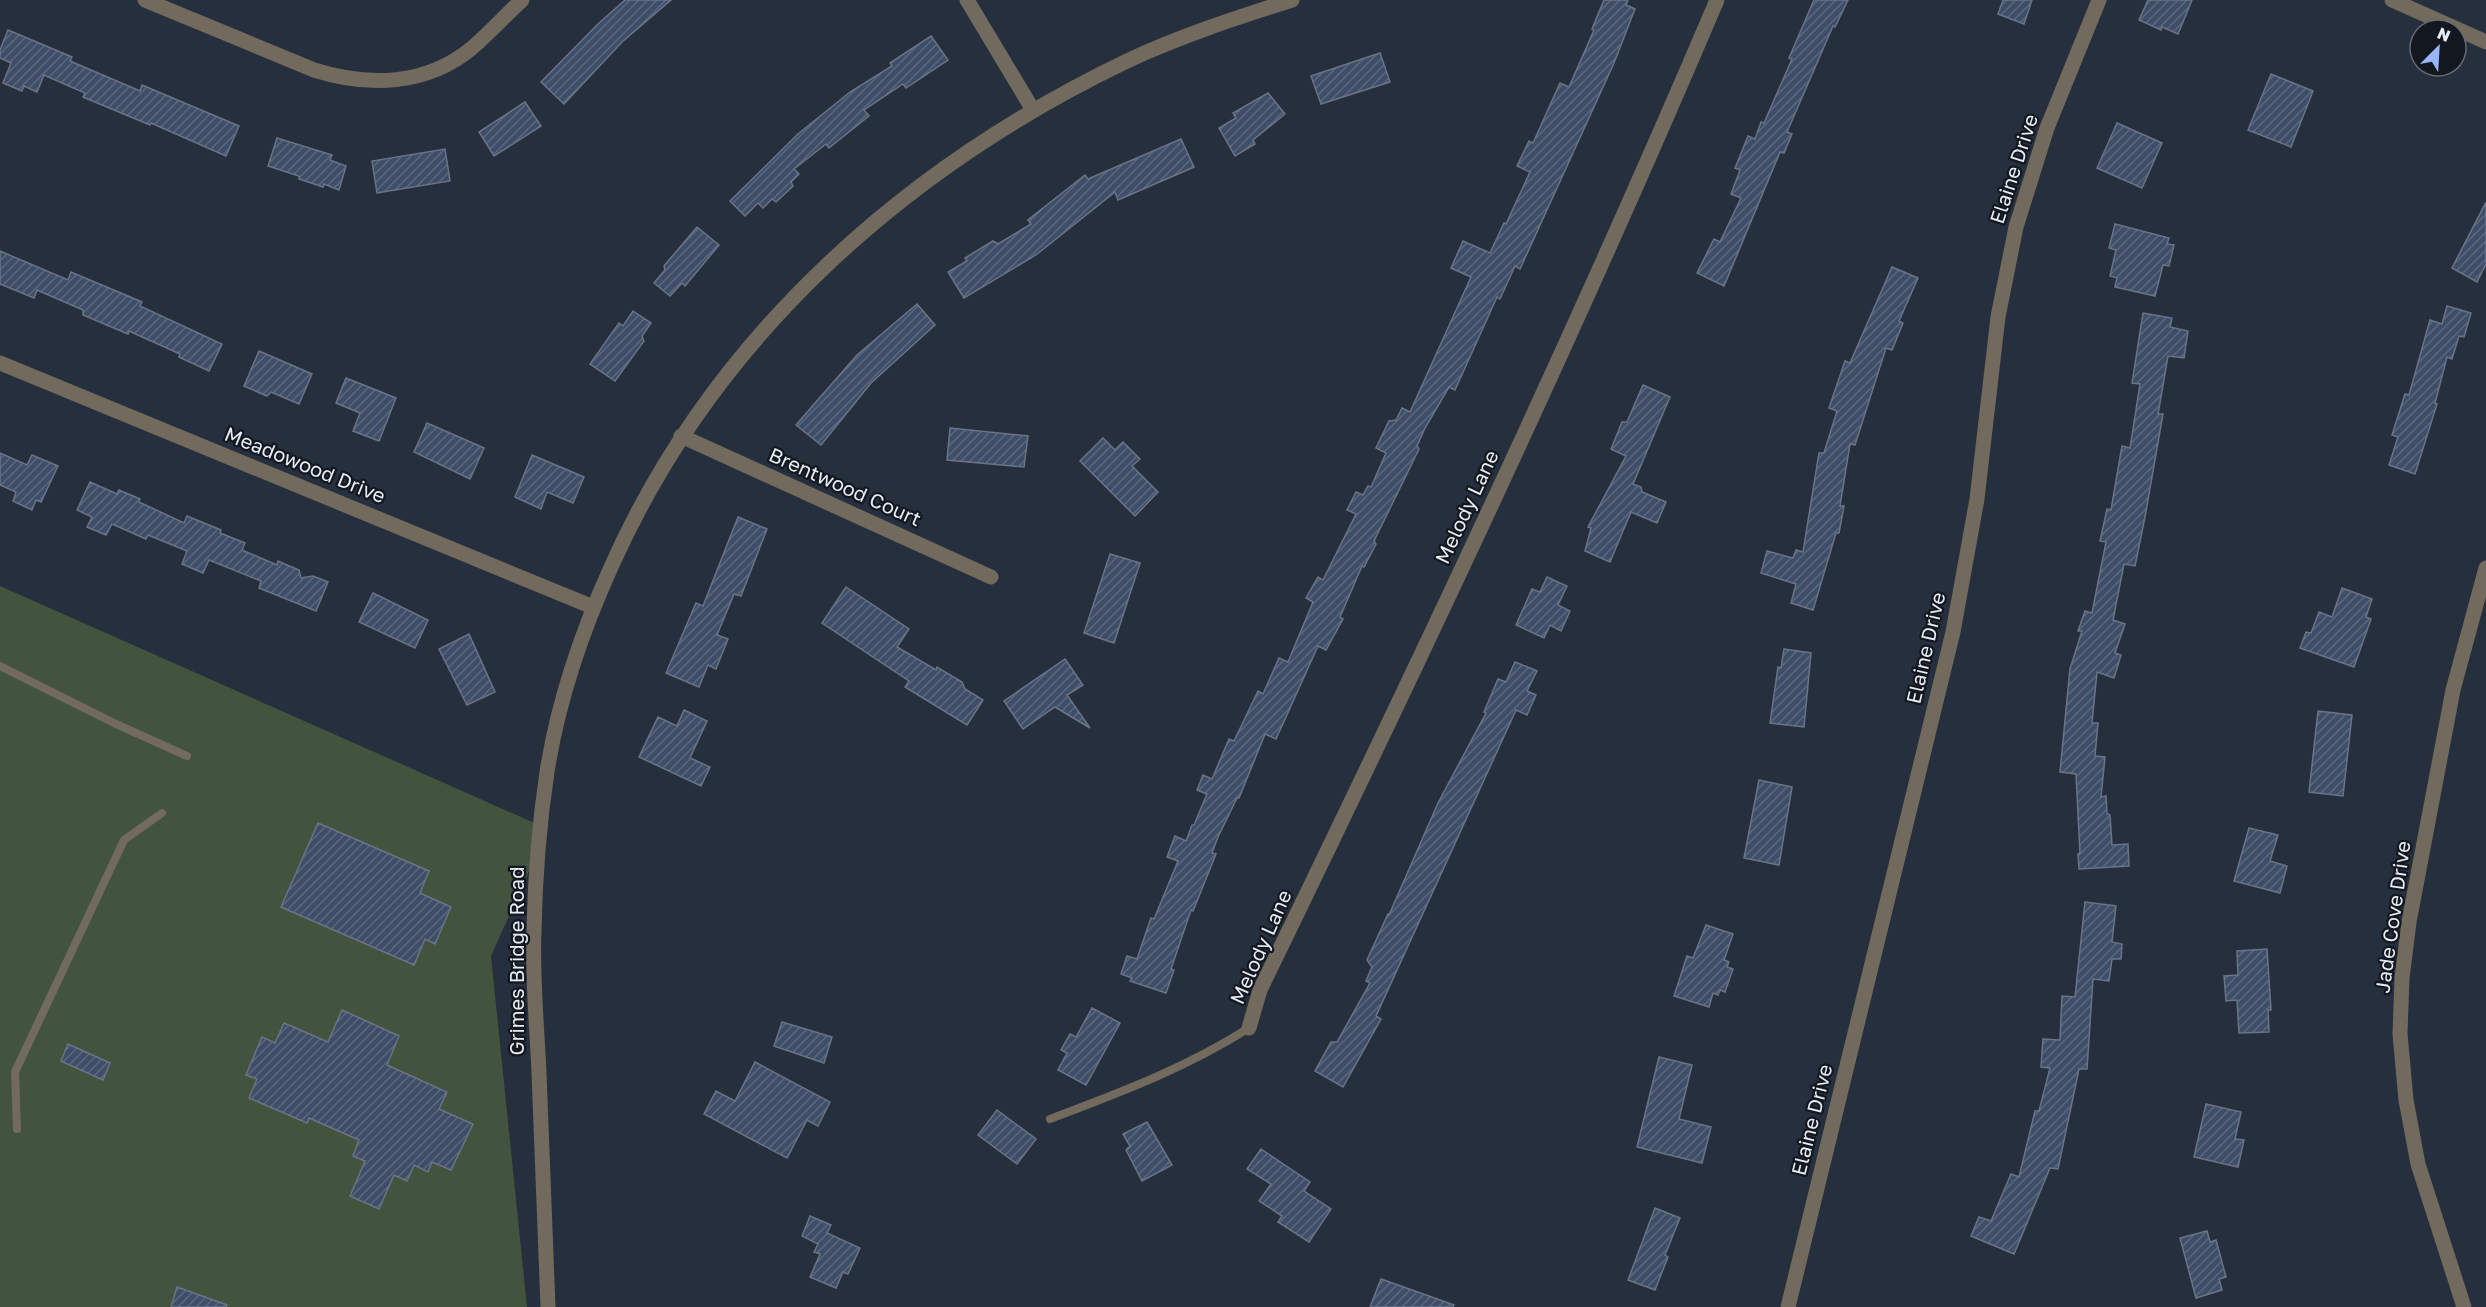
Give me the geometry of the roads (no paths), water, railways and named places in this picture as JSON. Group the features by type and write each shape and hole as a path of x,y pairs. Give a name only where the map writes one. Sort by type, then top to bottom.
{"street":[{"path":"145,0 314,70 343,79 378,82 420,75 451,62 471,49 522,0"},
{"path":"967,0 1033,110"},
{"name":"Grimes Bridge Road","path":"548,1307 533,934 538,844 548,767 565,692 593,607 632,521 681,436 713,390 759,334 826,263 926,180 1033,110 1129,60 1226,21 1292,0"},
{"name":"Melody Lane","path":"1248,1028 1260,990 1380,744 1562,351 1653,150 1717,0"},
{"name":"Elaine Drive","path":"1788,1307 1953,632 1977,499 1998,317 2016,227 2047,128 2099,0"},
{"path":"2392,0 2486,42"},
{"name":"Meadowood Drive","path":"0,363 593,607"},
{"name":"Brentwood Court","path":"681,436 991,577"},
{"name":"Jade Cove Drive","path":"2464,1307 2418,1164 2406,1101 2400,1034 2402,978 2412,910 2453,690 2486,568"}],"lane":[{"path":"0,666 116,724 187,756"},
{"path":"17,1130 15,1072 123,840 162,813"},
{"path":"1050,1119 1144,1084 1210,1053 1248,1028"}]}
